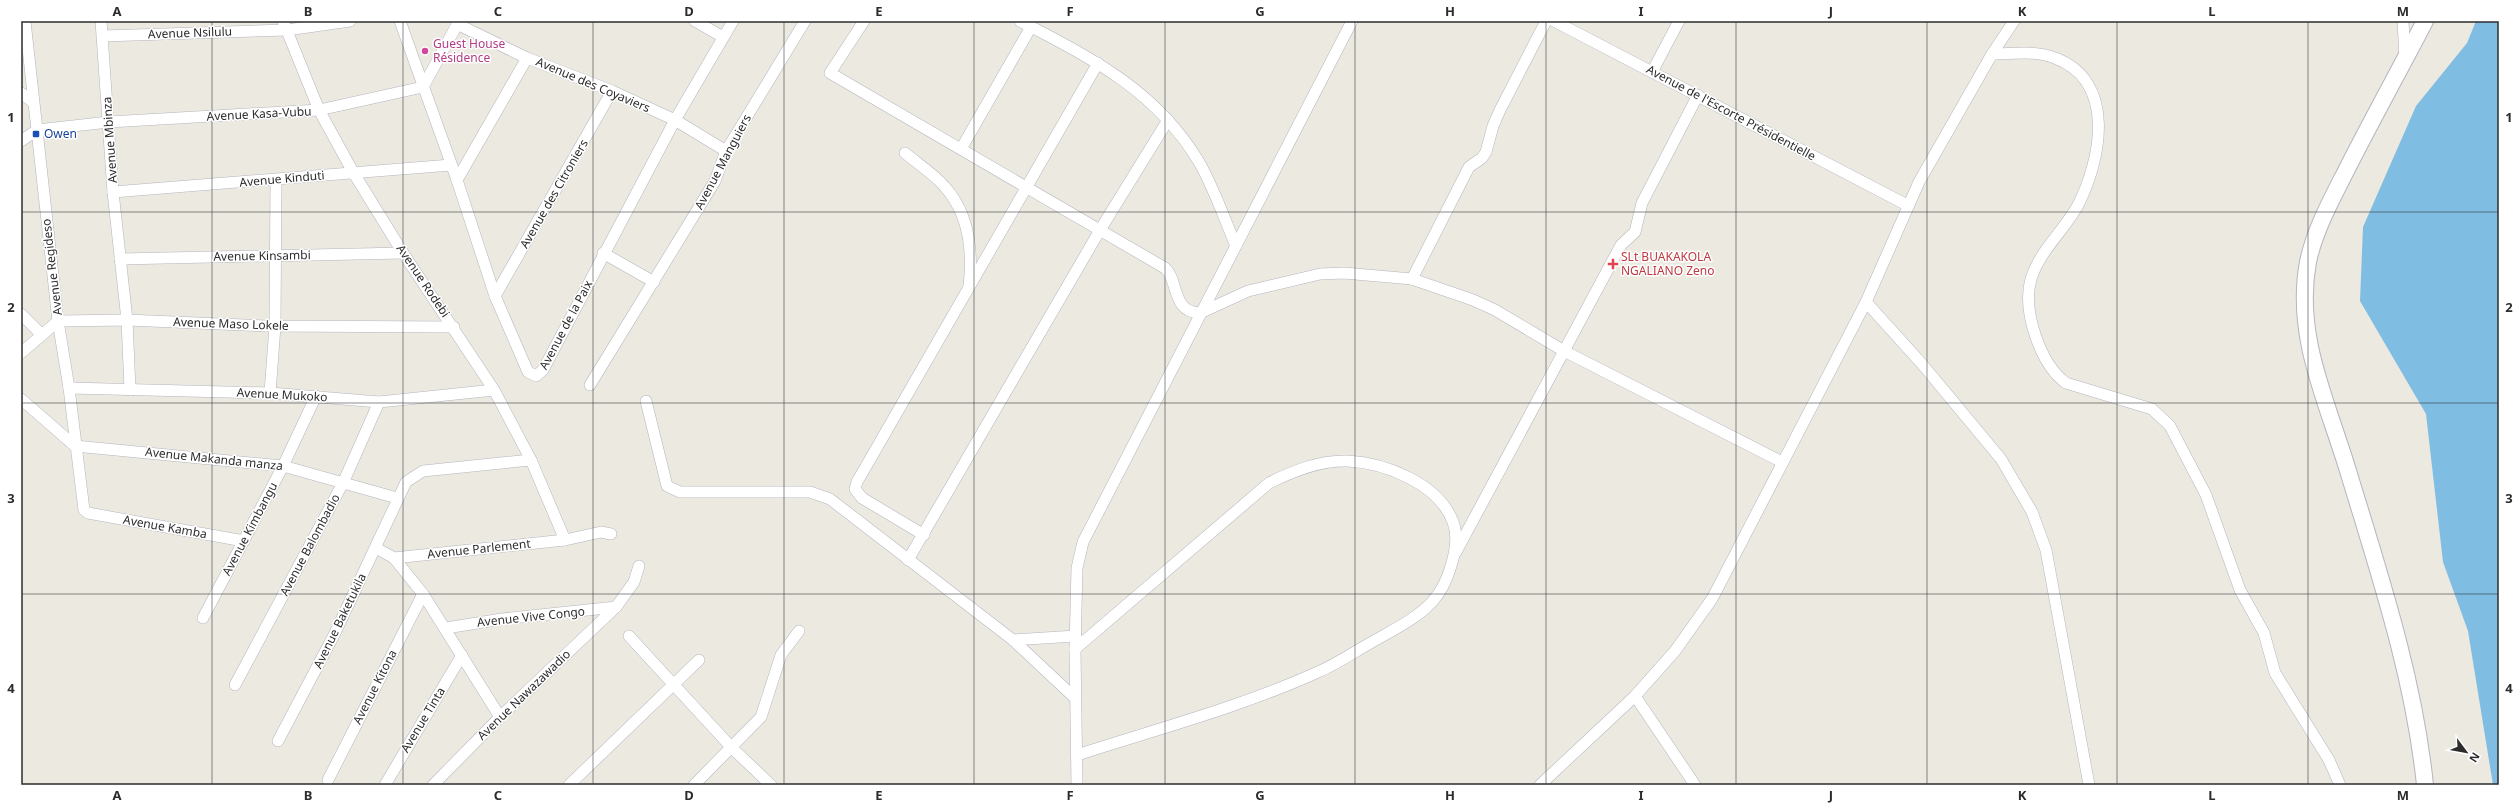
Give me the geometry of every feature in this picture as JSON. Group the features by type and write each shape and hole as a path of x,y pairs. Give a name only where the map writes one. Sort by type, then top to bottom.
{"main road":[{"path":"2425,21 2339,185 2318,230 2308,262 2304,309 2310,354 2390,607 2418,732 2425,785"}],"street":[{"name":"Avenue Regideso","path":"25,21 58,321 69,388 82,507 86,512"},
{"name":"Avenue Mbinza","path":"101,21 113,192 127,320 130,390"},
{"name":"Avenue Nsilulu","path":"103,36 350,21"},
{"name":"Avenue de la Paix","path":"400,21 457,180 495,296 528,372 536,376 543,370 603,253 675,120 733,21"},
{"path":"695,21 723,37"},
{"name":"Avenue Manguiers","path":"590,385 717,177 726,151 805,21"},
{"path":"864,21 830,73 1165,268 1172,275 1178,300 1192,311 1200,313 1248,291 1320,274 1344,273 1412,279 1473,300 1495,310 1564,351 1782,462"},
{"path":"1020,21 1098,63 1128,82 1168,120 1199,161 1236,246"},
{"path":"1078,785 1074,698 1077,568 1082,542 1352,21"},
{"path":"1412,279 1469,167 1486,152 1500,110 1546,21"},
{"name":"Avenue de l'Escorte Présidentielle","path":"1554,21 1907,205"},
{"path":"1652,72 1678,21"},
{"path":"1540,785 1635,696 1675,651 1712,599 1866,302 1907,205 1992,54 2012,24 1999,21"},
{"path":"2403,21 2405,59"},
{"path":"423,88 458,23"},
{"name":"Avenue des Coyaviers","path":"458,23 527,58 612,91 675,120 726,151"},
{"name":"Avenue Rodebi","path":"285,26 319,110 353,172 403,253 454,327 494,390 531,460 565,540"},
{"path":"961,149 1031,27"},
{"path":"1992,54 2032,53 2056,58 2072,67 2087,83 2096,103 2099,121 2096,155 2089,183 2076,207 2038,261 2031,280 2029,297 2033,328 2046,361 2054,374 2066,383 2152,409 2170,426 2206,495 2240,590 2264,633 2275,673 2329,760 2340,785"},
{"path":"457,180 527,58"},
{"path":"924,535 862,498 855,489 1098,63"},
{"name":"Avenue Kasa-Vubu","path":"21,141 37,130 109,122 319,110 423,88"},
{"name":"Avenue des Citroniers","path":"495,296 612,91"},
{"path":"21,93 33,102"},
{"path":"1077,755 1270,692 1320,672 1414,618 1432,602 1446,584 1456,553 1621,244 1635,232 1642,203 1698,95"},
{"path":"908,560 924,535 1100,230 1168,120"},
{"path":"905,153 946,187 964,219 971,254 968,292"},
{"name":"Avenue Kinduti","path":"113,192 276,181 353,172 451,166"},
{"path":"270,393 275,326 276,181"},
{"name":"Avenue Kinsambi","path":"120,259 403,253"},
{"path":"603,253 654,282"},
{"path":"1866,302 1922,364 2001,459 2032,512 2046,550 2089,785"},
{"path":"21,314 42,335"},
{"name":"Avenue Maso Lokele","path":"58,321 127,320 275,326 454,327"},
{"path":"21,353 58,321"},
{"name":"Avenue Mukoko","path":"69,388 270,393 380,402 494,390"},
{"name":"Avenue Kimbangu","path":"203,618 283,466 316,396"},
{"path":"21,399 75,446"},
{"path":"646,401 667,486 680,492 810,492 821,494 830,499 1013,640 1074,698"},
{"name":"Avenue Balombadio","path":"235,686 343,484 380,402"},
{"name":"Avenue Makanda manza","path":"75,446 155,452 283,466 397,498"},
{"name":"Avenue Baketukila","path":"278,741 335,633 376,548 397,498 406,482 423,472 531,460"},
{"path":"1075,649 1269,483 1290,472 1324,462 1348,462 1382,467 1411,480 1439,499 1453,523 1456,553"},
{"name":"Avenue Kamba","path":"86,512 244,541"},
{"name":"Avenue Parlement","path":"394,558 565,540 601,532 611,534"},
{"path":"376,548 394,558 423,594 446,628 500,717"},
{"name":"Avenue Nawazawadio","path":"433,785 500,717 616,607 634,582 639,566"},
{"name":"Avenue Kitona","path":"328,780 423,594"},
{"name":"Avenue Vive Congo","path":"446,628 502,619 616,607"},
{"path":"694,785 761,717 781,655 799,631"},
{"path":"629,636 732,748 771,785"},
{"path":"1013,640 1076,636"},
{"name":"Avenue Tinta","path":"385,785 462,655"},
{"path":"569,785 699,660"},
{"path":"1635,696 1694,785"}],"water":[{"path":"2476,21 2499,21 2499,785 2493,785 2468,631 2443,562 2426,414 2360,301 2363,227 2416,106 2467,43"}],"place":[{"name":"Guest House Résidence","path":"425,51"},
{"name":"Owen","path":"36,134"},
{"name":"SLt BUAKAKOLA NGALIANO Zeno","path":"1613,264"}]}
